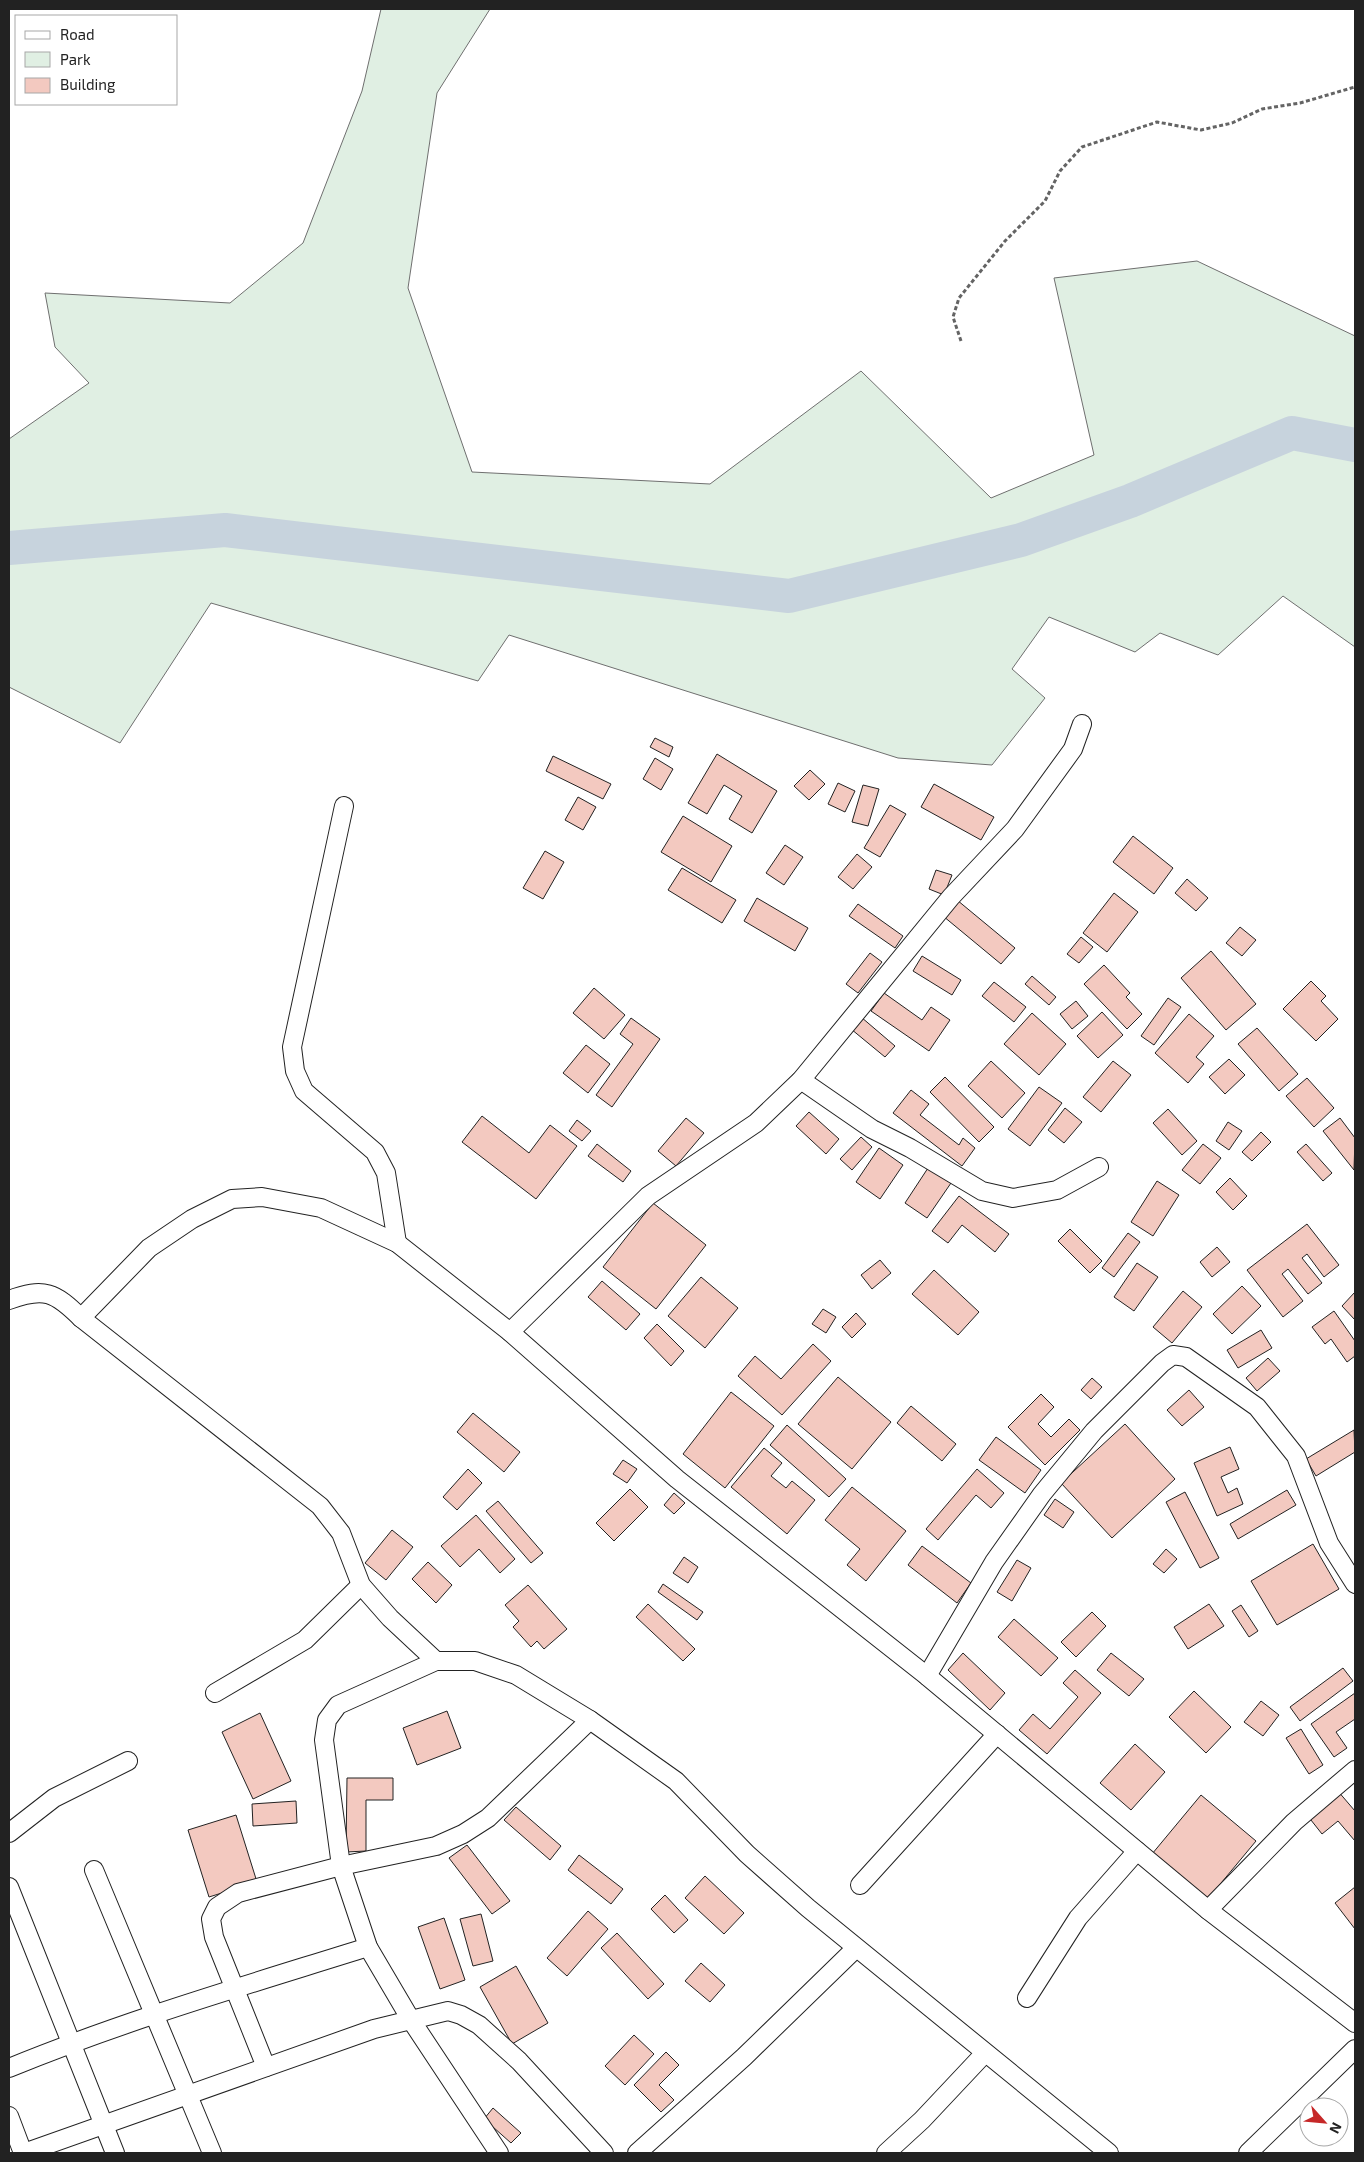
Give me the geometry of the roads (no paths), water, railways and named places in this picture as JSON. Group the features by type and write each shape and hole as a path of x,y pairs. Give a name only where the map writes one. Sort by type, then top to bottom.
{"street":[{"path":"510,1332 648,1196 756,1123 801,1080 951,897 1020,822 1073,749 1082,724"},
{"path":"344,806 292,1046 295,1071 304,1091 375,1152 386,1172 397,1243"},
{"path":"801,1080 872,1129 910,1148 982,1191 1013,1198 1057,1190 1099,1167"},
{"path":"81,1318 149,1248 192,1219 232,1199 262,1197 321,1208 397,1243 510,1332 677,1479 928,1676 1208,1910 1355,2023"},
{"path":"9,1300 27,1293 45,1292 63,1300 81,1318 320,1506 341,1533 361,1585 390,1618 436,1661"},
{"path":"928,1676 994,1562 1042,1494 1094,1431 1162,1363 1173,1355 1186,1357 1257,1407 1296,1456 1328,1543 1355,1584"},
{"path":"215,1693 305,1640 361,1585"},
{"path":"499,2153 411,2020 368,1947 341,1866 324,1740 327,1720 338,1705 436,1661 475,1661 516,1674 590,1720 676,1781 747,1854 855,1949 1109,2153"},
{"path":"266,2067 214,1937 211,1918 216,1907 238,1893 341,1866 436,1846 463,1834 488,1818 590,1720"},
{"path":"860,1885 997,1734"},
{"path":"9,1833 54,1798 128,1761"},
{"path":"1208,1910 1294,1822 1355,1770"},
{"path":"1027,1998 1078,1918 1137,1850"},
{"path":"94,1870 212,2153"},
{"path":"9,1887 115,2153"},
{"path":"9,2068 72,2042 155,2014 368,1947"},
{"path":"638,2153 744,2057 855,1949"},
{"path":"9,2116 24,2153 374,2029 448,2011 462,2015 479,2025 520,2061 604,2153"},
{"path":"1248,2153 1355,2049"},
{"path":"886,2153 922,2120 985,2053"}],"waterway":[{"path":"9,548 225,530 789,596 1021,540 1130,501 1292,433 1355,445"}]}
